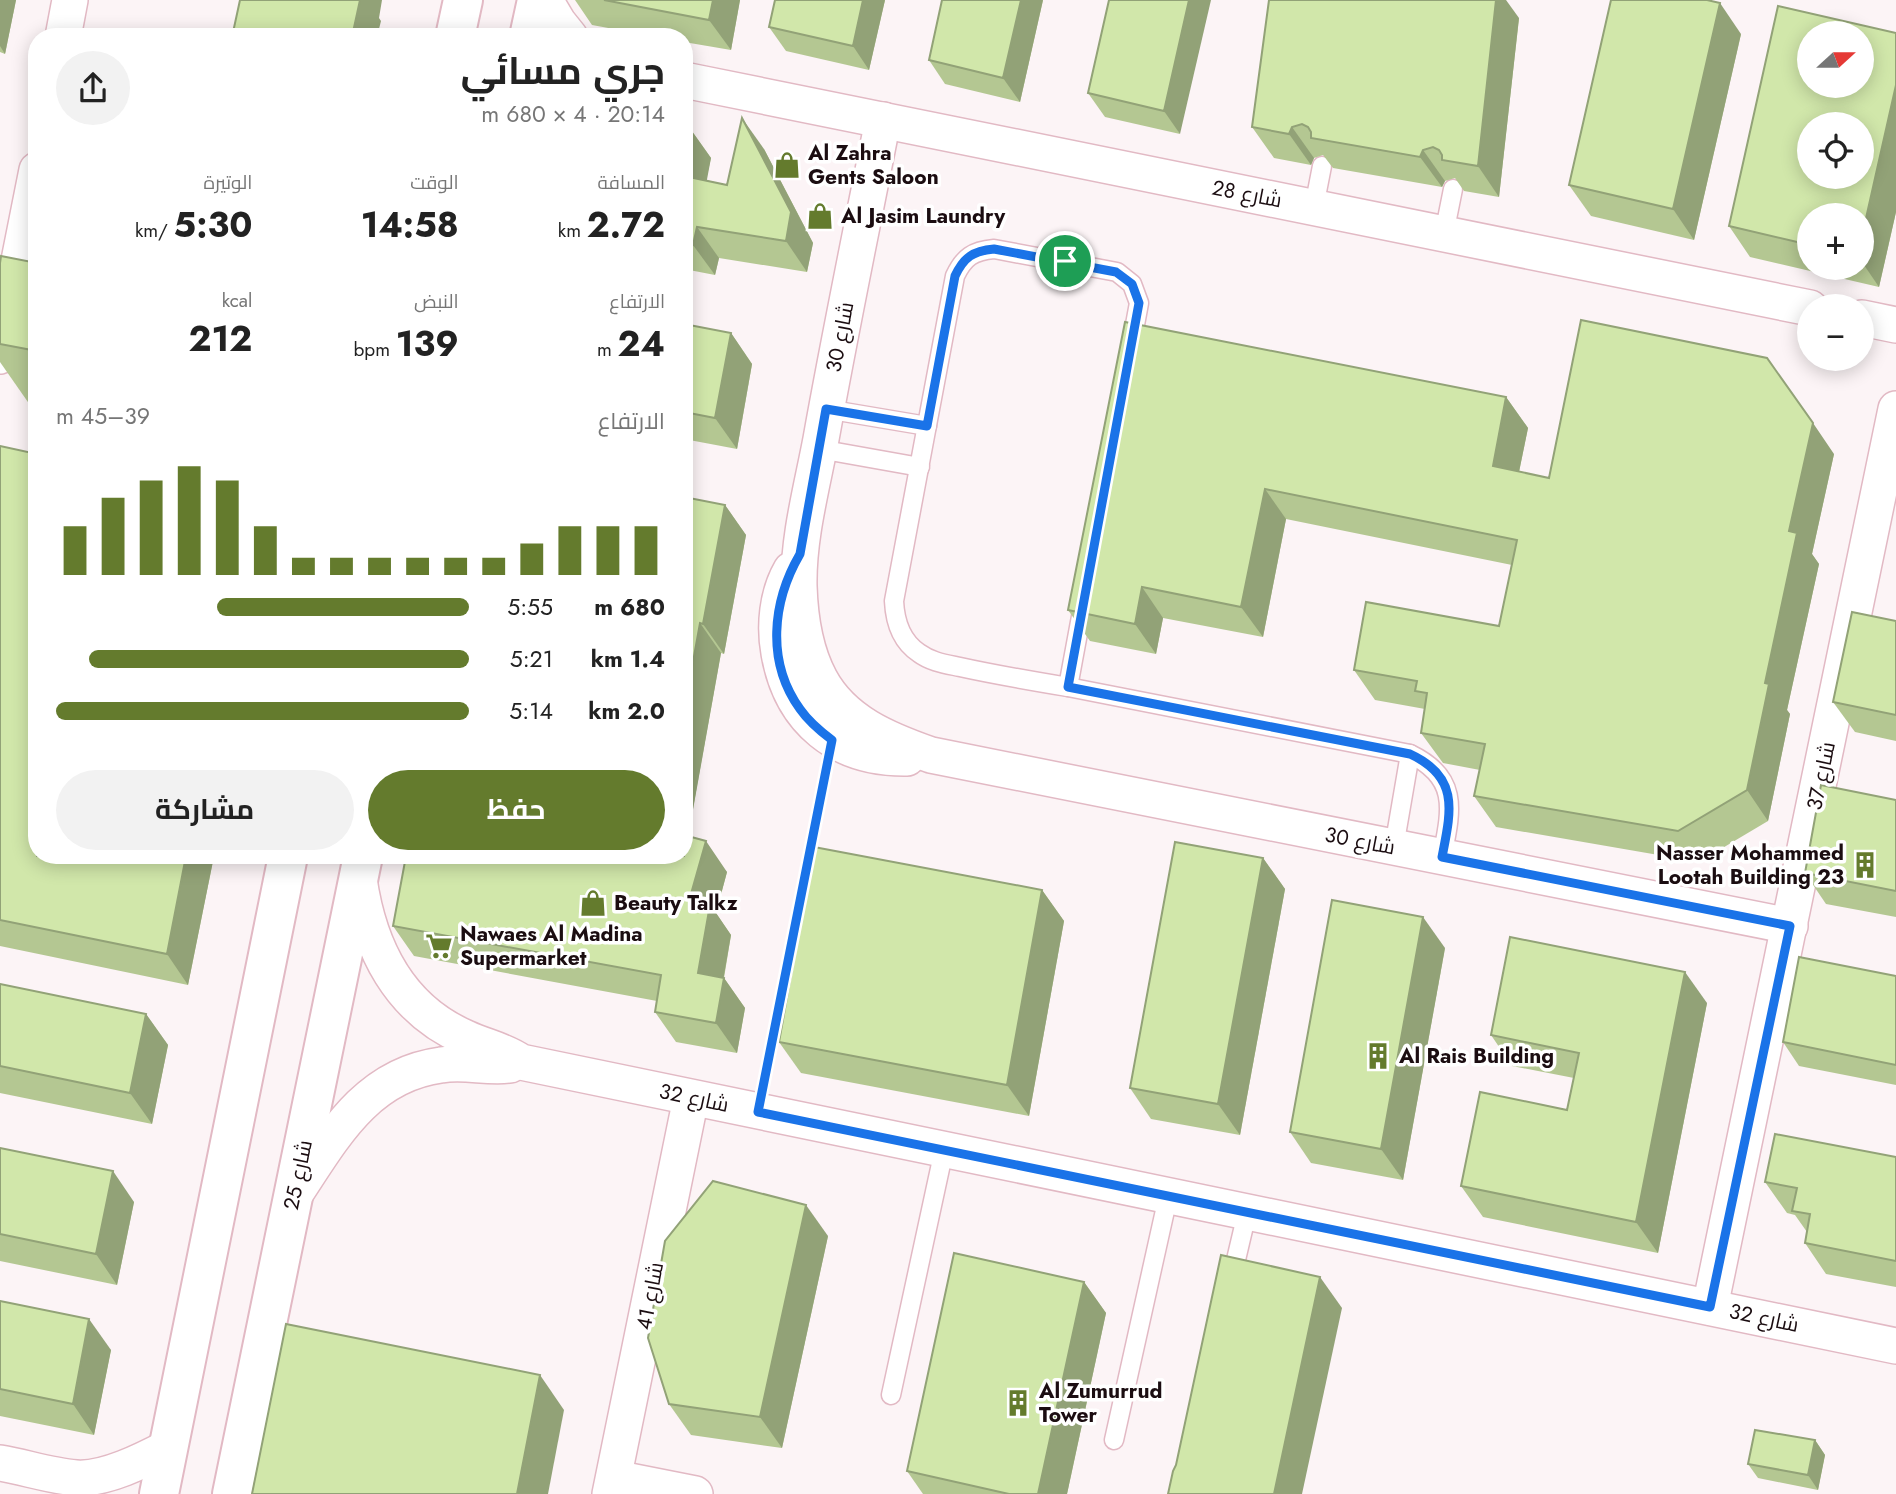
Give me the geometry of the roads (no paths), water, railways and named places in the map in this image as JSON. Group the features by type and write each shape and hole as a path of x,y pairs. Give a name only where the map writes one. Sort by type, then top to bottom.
{"street":[{"path":"65,28 70,0"},
{"path":"457,28 463,0"},
{"path":"531,28 537,0"},
{"path":"545,0 562,28"},
{"name":"شارع 28","path":"693,82 1797,305"},
{"name":"شارع 30","path":"883,120 800,554 799,587 808,652 821,681 841,706 865,727 894,743 931,755 1790,926"},
{"path":"2,339 7,283 28,204"},
{"path":"1874,320 1896,325"},
{"name":"شارع 37","path":"1710,1307 1896,408"},
{"name":"شارع 30","path":"800,554 788,575 776,620 781,666 788,688 799,708 814,726 832,740 852,750 897,758 931,755"},
{"path":"159,1494 286,864"},
{"name":"شارع 32","path":"361,866 363,907 373,937 400,988 415,1004 450,1030 467,1039 498,1049 521,1062 1896,1346"},
{"name":"شارع 25","path":"232,1494 361,866"},
{"name":"شارع 32","path":"294,1195 346,1120 361,1102 380,1088 401,1076 440,1065 460,1063 498,1066 521,1062"},
{"name":"شارع 41","path":"612,1486 691,1098"},
{"path":"0,1463 89,1486 101,1475 124,1468 169,1447"},
{"path":"612,1486 695,1494"}],"lane":[{"path":"1314,207 1322,166"},
{"path":"1444,234 1453,189"},
{"path":"1068,687 1139,303 1132,284 1116,272 1006,250 981,250 970,255 955,276 894,601 895,616 908,644 920,655 935,661 988,673 1410,754 1427,762 1446,789 1450,805 1442,857"},
{"path":"826,409 927,426"},
{"path":"819,449 920,467"},
{"path":"1394,847 1410,754"},
{"path":"891,1395 944,1150"},
{"path":"1114,1440 1168,1196"},
{"path":"1227,1300 1247,1213"}],"place":[{"name":"Al Zahra Gents Saloon","path":"787,165"},
{"name":"Al Jasim Laundry","path":"820,216"},
{"name":"Nasser Mohammed Lootah Building 23","path":"1865,865"},
{"name":"Beauty Talkz","path":"593,903"},
{"name":"Nawaes Al Madina Supermarket","path":"439,946"},
{"name":"Al Rais Building","path":"1378,1056"},
{"name":"Al Zumurrud Tower","path":"1018,1403"}]}
